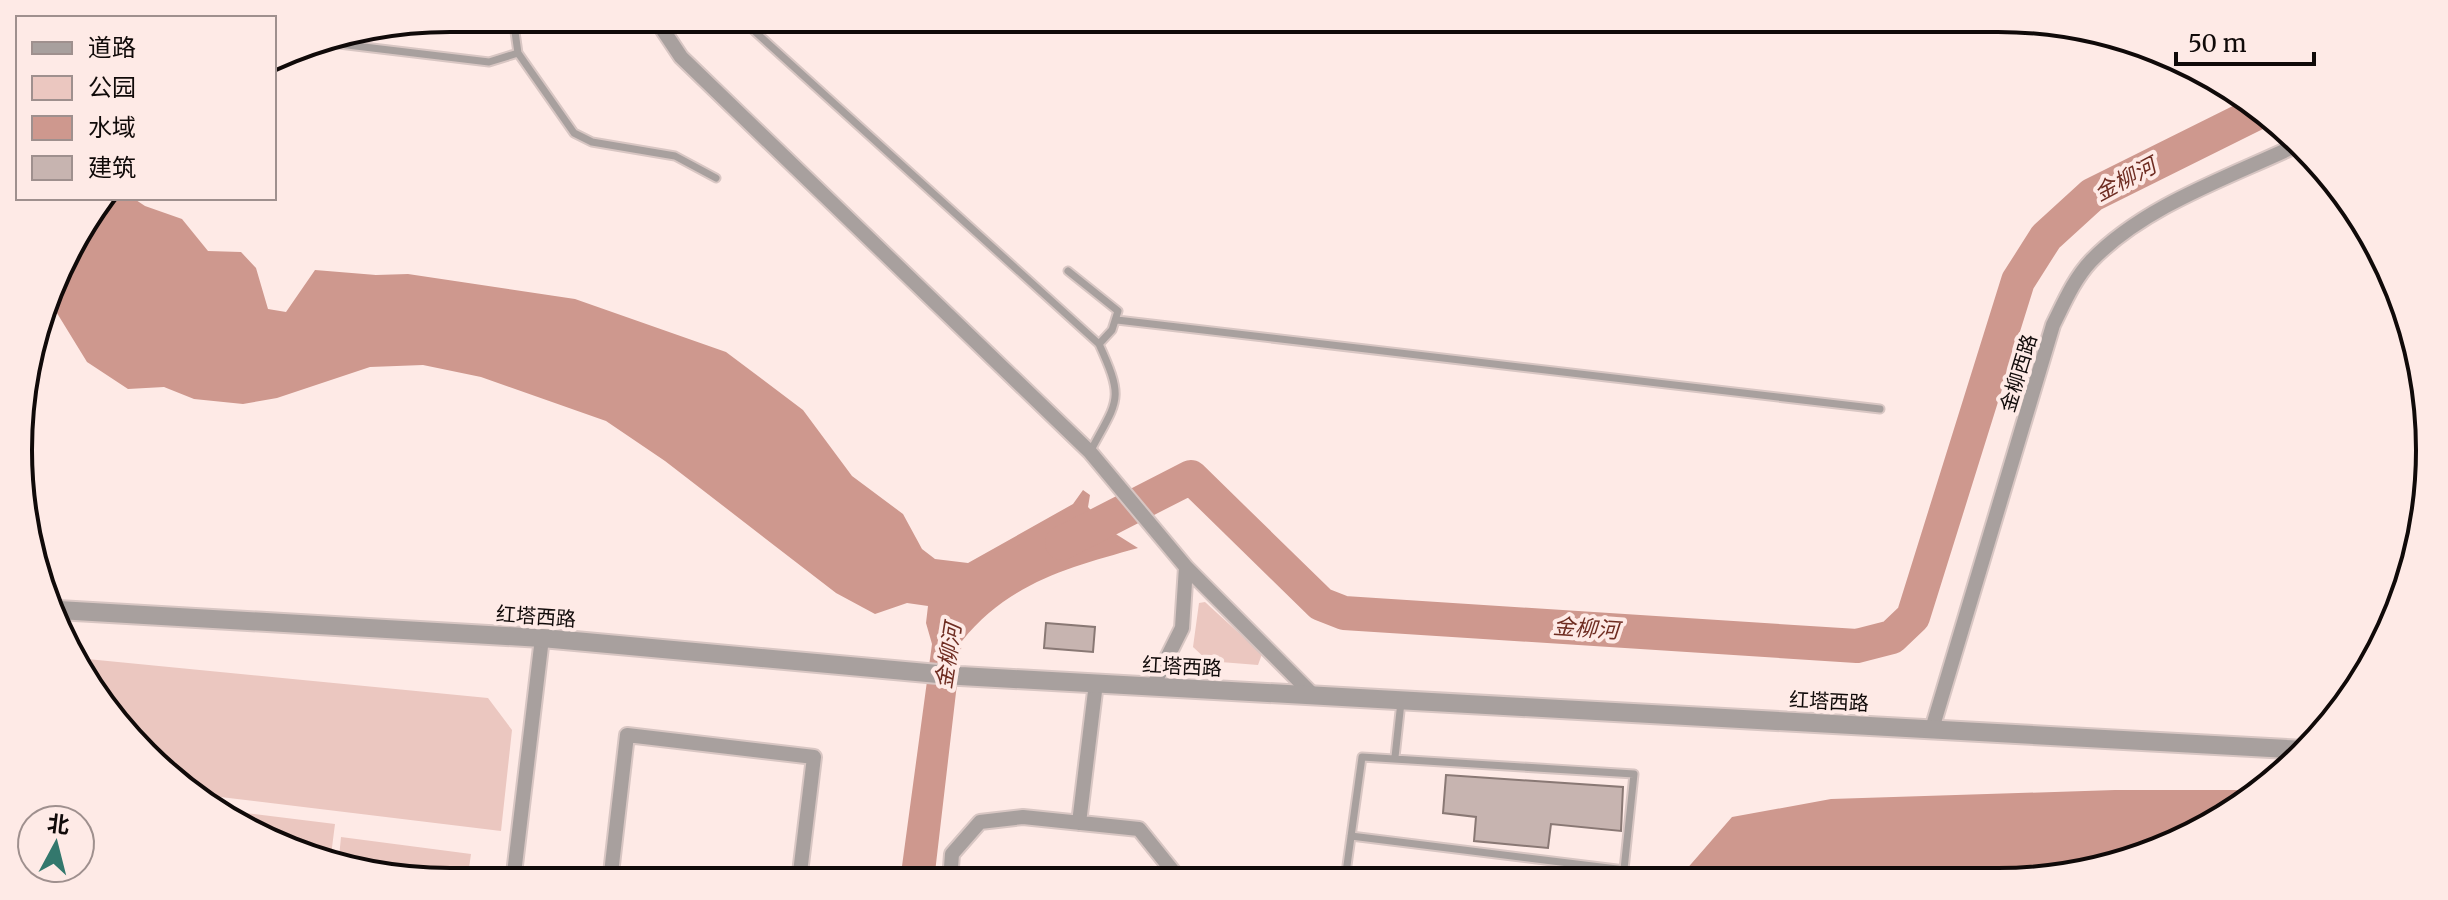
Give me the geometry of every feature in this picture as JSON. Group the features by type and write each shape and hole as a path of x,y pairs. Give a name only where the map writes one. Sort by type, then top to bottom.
{"street":[{"path":"664,32 681,57 1090,452 1186,567 1313,695"},
{"name":"金柳西路","path":"1932,729 2053,325 2072,287 2090,263 2128,231 2161,210 2289,149"},
{"path":"1153,686 1182,628 1186,567"},
{"name":"红塔西路","path":"64,610 542,638 960,676 2290,749"},
{"path":"515,868 542,638"},
{"path":"1079,823 1096,683"},
{"path":"612,868 627,735 814,757 801,868"},
{"path":"951,868 952,854 980,822 1023,817 1139,829 1170,868"}],"lane":[{"path":"515,32 518,53 574,133 592,142 675,156 716,178"},
{"path":"755,32 1099,344 1112,373 1118,399 1090,452"},
{"path":"347,45 489,62 518,53"},
{"path":"1068,271 1118,311 1117,320 1099,344"},
{"path":"1117,320 1880,409"},
{"path":"1395,757 1401,700"},
{"path":"1347,868 1362,757 1395,757 1634,774 1625,868"},
{"path":"1351,836 1609,868"}],"green space":[{"path":"1205,602 1262,654 1258,665 1208,661 1193,647 1199,603"},
{"path":"88,659 488,698 512,730 501,831 216,797 154,746 118,704"},
{"path":"242,813 335,824 332,851 290,836"},
{"path":"341,837 471,854 469,868 450,868 395,864 339,853"}],"water":[{"path":"115,200 136,200 182,219 208,251 241,252 256,268 268,309 286,312 315,270 408,274 575,299 726,352 803,410 852,476 903,514 922,549 935,559 968,563 1073,504 1083,490 1090,495 1088,507 1111,531 1138,548 1065,570 1020,591 980,621 962,641 936,868 902,868 932,644 926,623 928,606 907,603 875,614 836,593 665,461 606,421 481,377 423,365 370,367 277,398 243,404 194,399 164,387 128,389 87,362 56,311 75,265 102,218"},
{"path":"2115,790 2241,790 2207,812 2158,836 2106,854 2053,864 1998,868 1688,868 1732,817 1831,799"}],"building":[{"path":"1046,623 1095,627 1093,652 1044,648"},
{"path":"1446,775 1623,787 1621,831 1551,824 1548,848 1474,841 1476,817 1443,813"}],"waterway":[{"name":"金柳河","path":"1062,543 1191,477 1321,604 1344,613 1857,646 1892,637 1913,617 2018,281 2046,237 2092,195 2250,116"}]}
